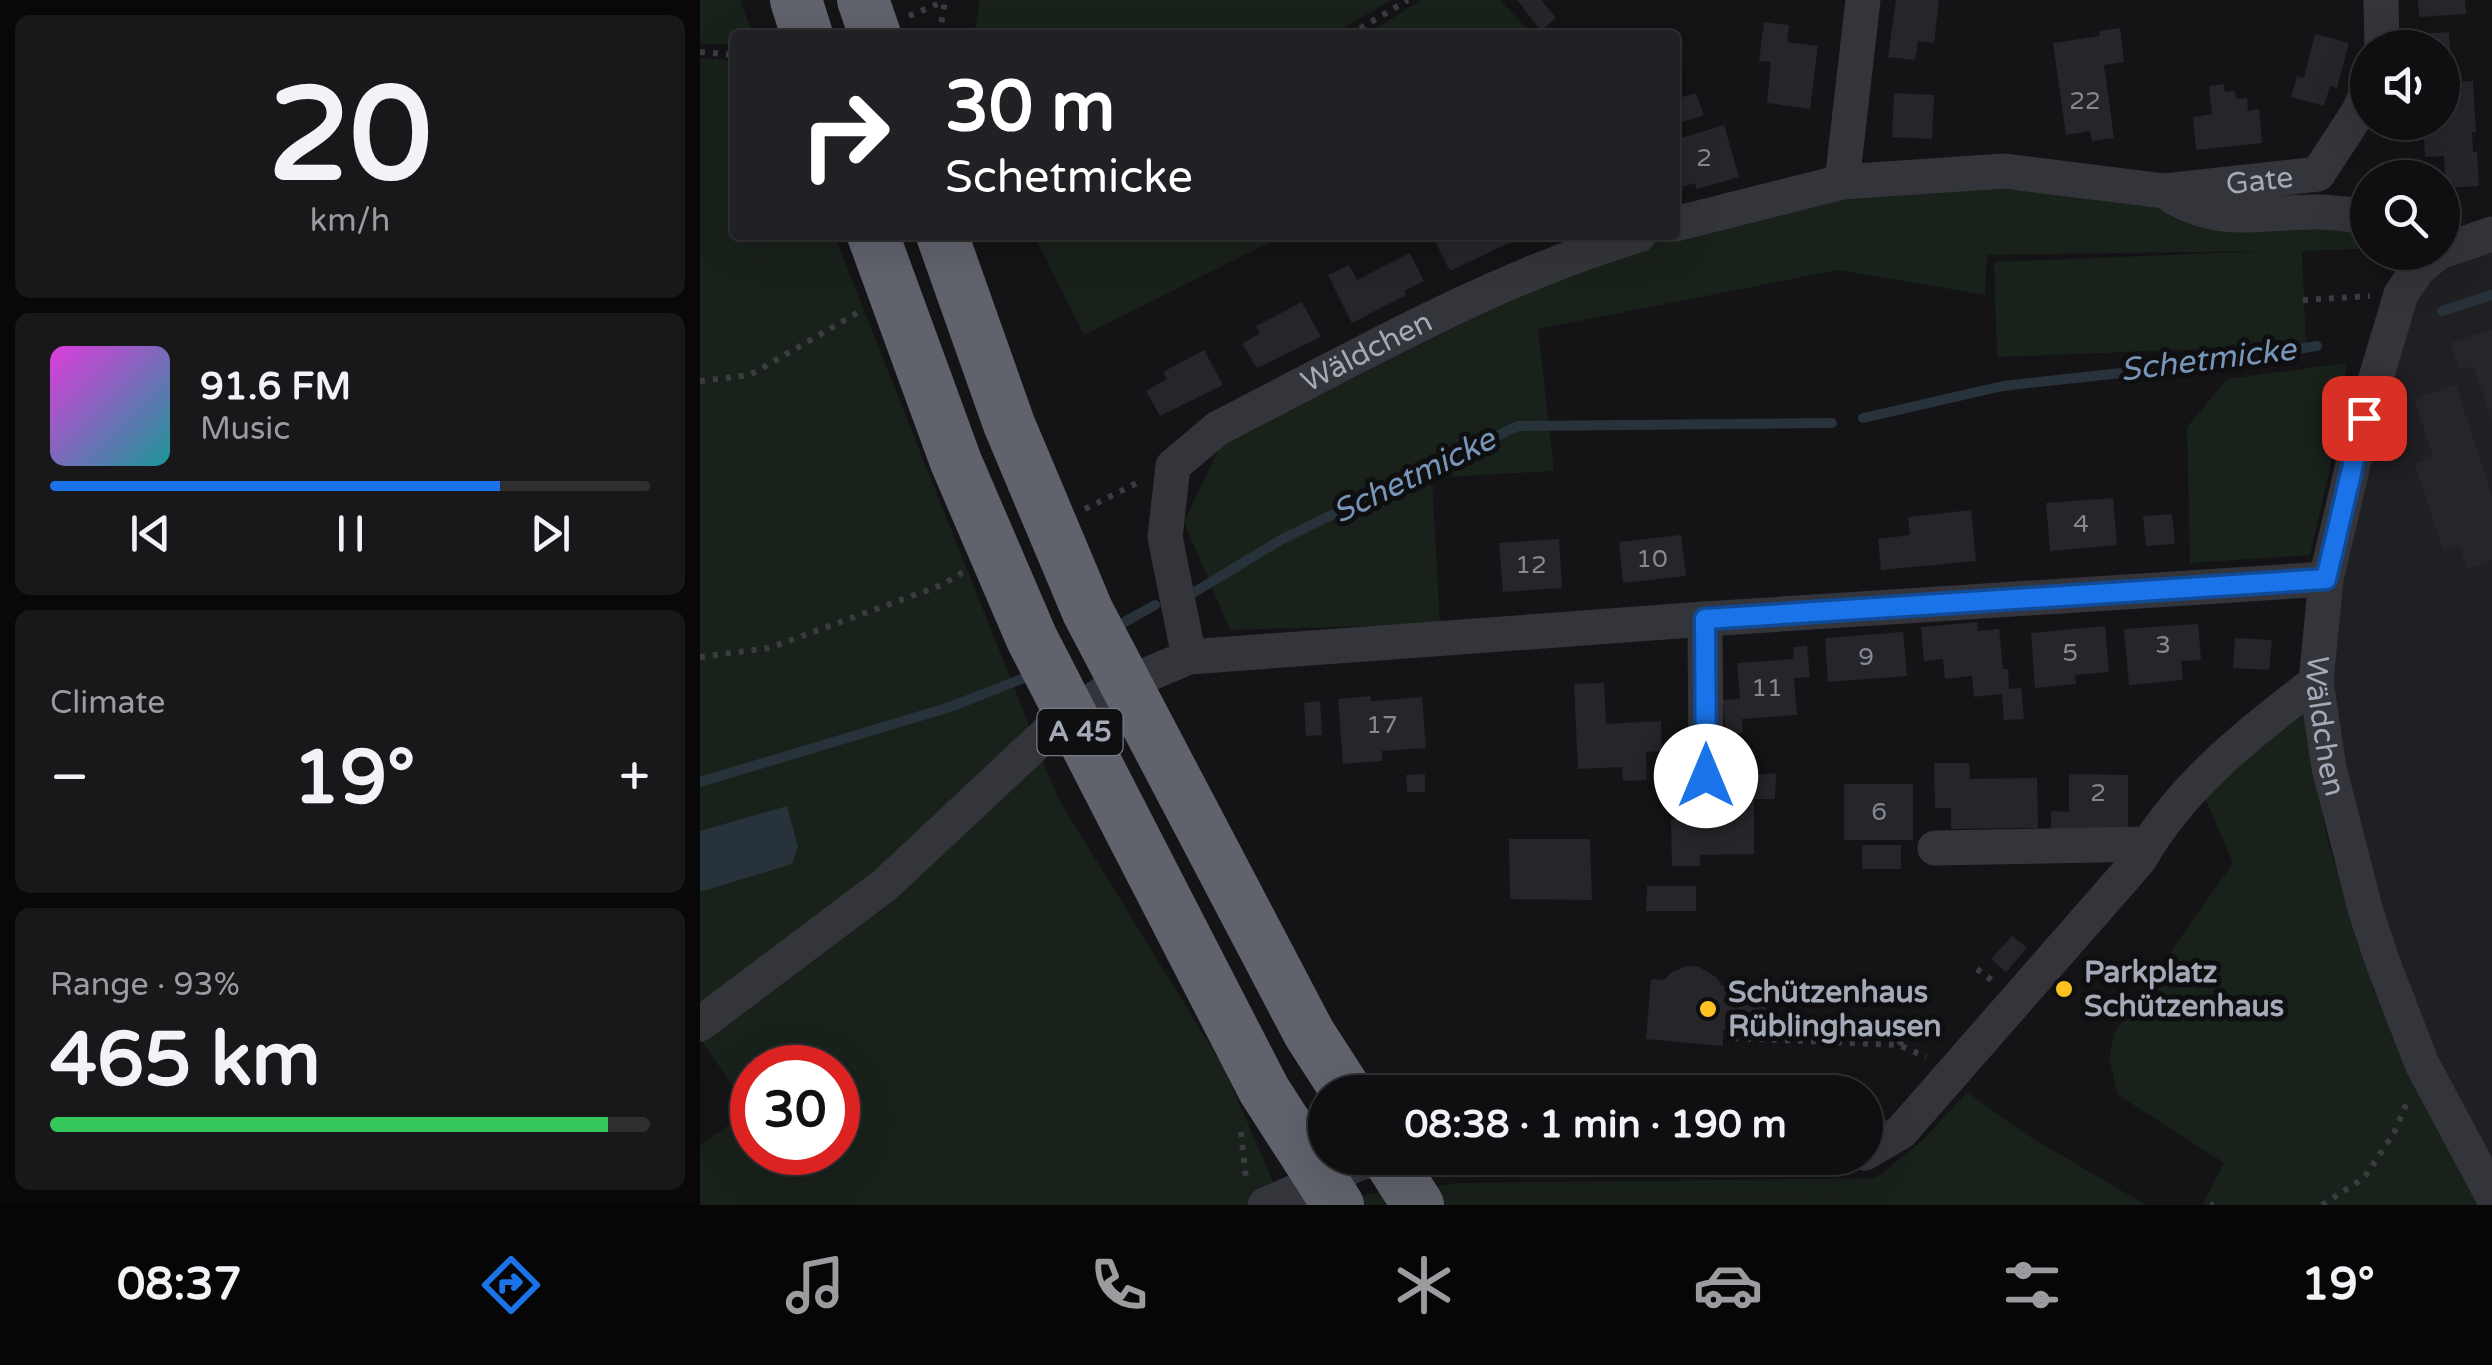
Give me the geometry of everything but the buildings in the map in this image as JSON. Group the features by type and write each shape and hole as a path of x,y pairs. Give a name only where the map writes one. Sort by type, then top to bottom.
{"highway":[{"path":"796,0 805,30"},
{"path":"863,0 873,30"},
{"name":"A 45","path":"875,240 956,462 1032,640 1264,1090 1338,1205"},
{"name":"A 45","path":"944,240 1009,424 1088,612 1309,1033 1336,1075"},
{"path":"1399,1175 1418,1205"}],"street":[{"path":"1842,182 1863,0"},
{"path":"2381,0 2382,30"},
{"name":"Gate","path":"2164,191 2318,174 2350,125"},
{"path":"1680,223 1842,182 2004,171 2164,191 2182,204 2223,216 2322,212 2350,215"},
{"name":"Wäldchen","path":"2460,245 2492,234"},
{"name":"Wäldchen","path":"1173,466 1218,428 1475,297 1568,256 1622,240"},
{"name":"Wäldchen","path":"2417,270 2401,294 2364,418 2326,579 2316,682 2330,768 2366,912 2422,1064 2492,1195"},
{"path":"1173,466 1166,537 1189,657"},
{"path":"700,1024 886,884 1061,720 1104,692 1189,657 2326,579"},
{"path":"1705,619 1706,776"},
{"path":"1883,1142 1901,1132 1950,1078 2140,860 2148,844 2228,751 2316,682"},
{"path":"1935,848 2148,844"},
{"path":"1265,1205 1333,1175"}],"path":[{"path":"940,30 946,0"},
{"path":"1357,30 1408,0"},
{"path":"700,52 730,55"},
{"path":"2303,300 2401,294"},
{"path":"700,381 750,375 867,308"},
{"path":"1084,509 1173,466"},
{"path":"700,658 769,648 942,584 969,568"},
{"path":"1899,1045 1907,1033 1910,1016"},
{"path":"1733,1038 1899,1045 1922,1053 1950,1078"},
{"path":"2322,1205 2364,1178 2394,1133 2422,1064"}],"shaded area":[{"path":"700,0 740,0 751,30 730,30 730,45 700,44"},
{"path":"980,0 1392,0 1340,30 975,30"},
{"path":"1421,0 1500,0 1528,30 1373,30"},
{"path":"700,58 730,61 730,240 836,240 1058,798 1224,1068 1277,1191 1260,1205 700,1205 700,1145 730,1124 730,1175 860,1175 860,1045 730,1045 730,1083 700,1038"},
{"path":"2001,171 2350,221 2350,249 2302,251 2306,345 1997,357 1994,262 2267,251 1987,255 1985,295 1838,270 1538,329 1554,471 1432,478 1440,624 1230,630 1184,522 1228,430 1554,261 1641,240 1680,240 1680,231 1773,208"},
{"path":"2492,234 2492,1177 2421,1064 2316,682 2364,418 2431,270 2460,270 2460,245"},
{"path":"1036,240 1274,240 1084,335"},
{"path":"2347,363 2310,555 2190,563 2187,427 2227,379"},
{"path":"2299,694 2328,842 2374,990 2492,1177 2492,1205 2202,1205 2224,1163 2118,1095 2109,1058 2115,1031 2233,863 2204,796"},
{"path":"787,806 798,847 792,864 700,892 700,831"},
{"path":"1967,1092 2027,1135 2146,1205 1340,1205 1356,1196 1457,1183 1876,1178 1925,1138"}],"waterway":[{"name":"Schetmicke","path":"2442,311 2492,295"},
{"name":"Schetmicke","path":"1863,418 2003,386 2194,365 2317,346"},
{"name":"Schetmicke","path":"1193,593 1284,538 1518,426 1832,423"},
{"name":"Schetmicke","path":"1112,629 1155,605"},
{"name":"Schetmicke","path":"700,782 950,707 1032,675"}],"place":[{"name":"Parkplatz Schützenhaus","path":"2064,989"},
{"name":"Schützenhaus Rüblinghausen","path":"1708,1009"}],"route":[{"path":"1706,776 1705,619 2326,579 2364,418"}]}
